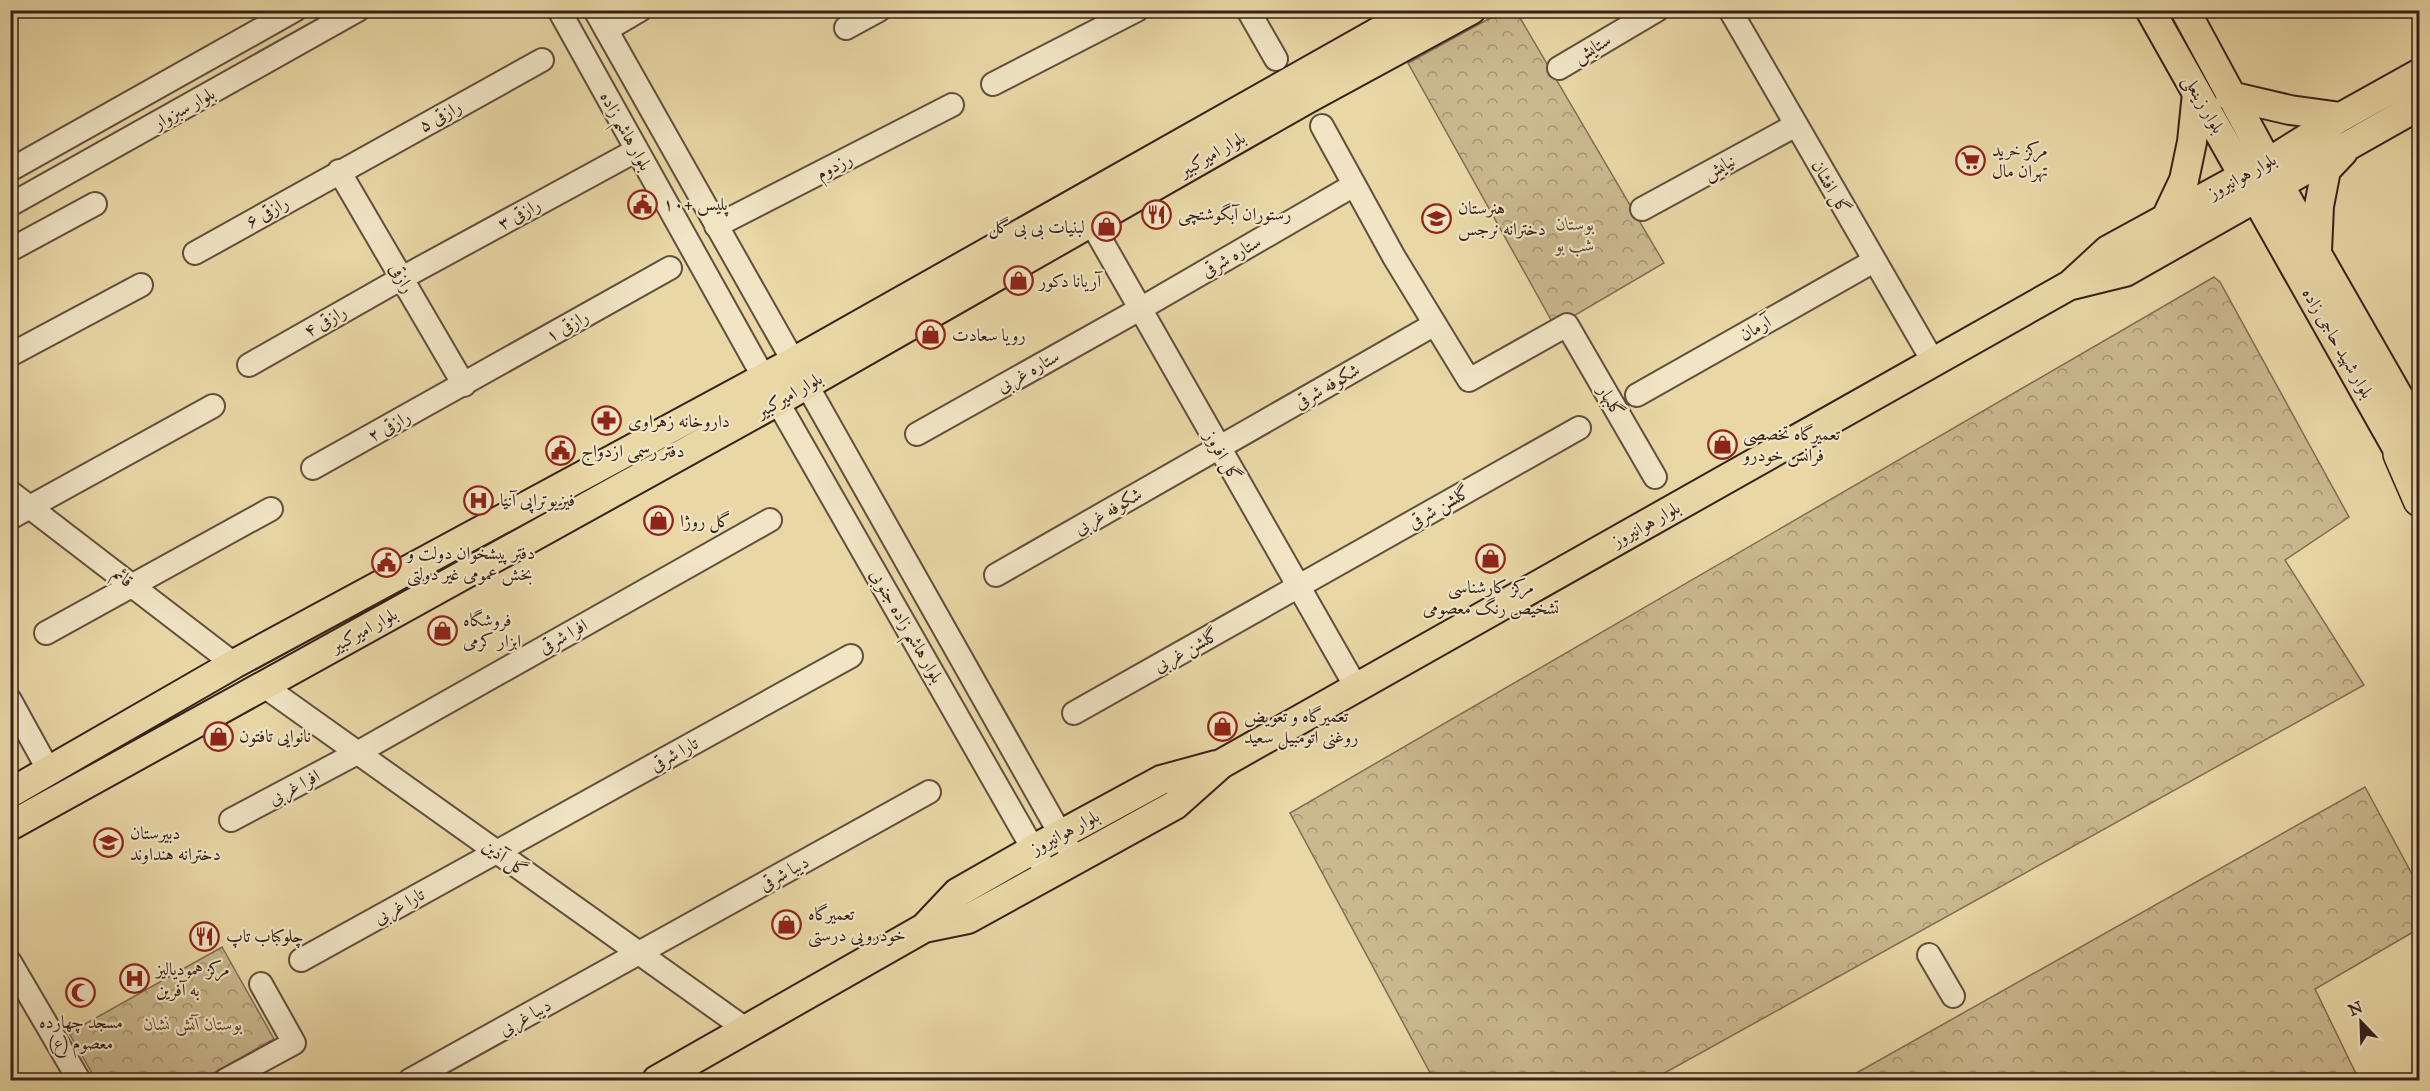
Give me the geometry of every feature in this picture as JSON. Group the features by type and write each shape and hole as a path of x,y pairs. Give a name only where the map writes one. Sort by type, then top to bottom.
{"highway":[{"path":"2410,443 2420,500"}],"main road":[{"name":"بلوار امیرکبیر","path":"10,826 264,686 1417,10"},
{"name":"بلوار امیرکبیر","path":"800,373 1092,224 1307,99 1471,10"},
{"name":"بلوار زینعلی","path":"2150,10 2250,187"},
{"name":"بلوار زینعلی","path":"2185,10 2230,96 2275,173"},
{"name":"بلوار هوانیروز","path":"2275,173 2341,117 2420,73"},
{"path":"2166,218 2184,180 2192,142 2197,93"},
{"path":"2230,96 2290,110 2341,117"},
{"name":"بلوار هوانیروز","path":"2070,285 2125,272 2250,187 2275,173 2349,146 2420,105"},
{"path":"2317,254 2319,206 2326,170 2349,146"},
{"name":"بلوار شهید حاجی زاده","path":"2275,173 2410,443 2420,488"},
{"name":"بلوار هوانیروز","path":"924,928 968,920 1175,805 1221,764 2070,285 2108,250 2166,218 2250,187"},
{"name":"بلوار شهید حاجی زاده","path":"2250,187 2410,443"},
{"name":"بلوار امیرکبیر","path":"10,793 234,664 771,390"},
{"name":"بلوار هوانیروز","path":"657,1080 924,928 957,893 1034,849 1161,780 1221,764"}],"street":[{"name":"بلوار سبزوار","path":"10,170 295,10"},
{"name":"بلوار سبزوار","path":"10,205 358,10"},
{"name":"بلوار هاشم زاده","path":"559,10 771,390"},
{"path":"600,20 640,10"},
{"path":"846,28 879,10"},
{"path":"993,84 1137,10"},
{"path":"1248,10 1276,59"},
{"name":"ستایش","path":"1559,68 1657,10"},
{"name":"گل افشان","path":"1730,10 1934,363"},
{"name":"بلوار هاشم زاده","path":"600,20 800,373"},
{"name":"رازقی ۵","path":"339,171 542,60"},
{"name":"رزدوم","path":"716,226 952,105"},
{"name":"نیایش","path":"1642,209 1796,124"},
{"path":"1322,126 1435,324"},
{"name":"رازقی ۳","path":"402,278 637,150"},
{"name":"رازقی ۶","path":"195,253 339,171"},
{"name":"رازقی","path":"339,171 464,385"},
{"name":"ستاره شرقی","path":"1140,309 1354,185"},
{"path":"10,250 95,204"},
{"name":"گل افروز","path":"1092,224 1356,687"},
{"name":"آرمان","path":"1637,395 1874,261"},
{"name":"رازقی ۱","path":"464,385 670,268"},
{"name":"رازقی ۴","path":"249,365 402,278"},
{"path":"10,355 141,285"},
{"name":"ستاره غربی","path":"917,434 1140,309"},
{"name":"گلبهار","path":"1435,324 1469,380 1568,325 1655,477"},
{"name":"شکوفه شرقی","path":"1219,447 1435,324"},
{"name":"بلوار هاشم زاده جنوبی","path":"800,373 1075,860"},
{"name":"رازقی ۲","path":"314,468 464,385"},
{"name":"بلوار هاشم زاده جنوبی","path":"771,390 1048,875"},
{"path":"10,518 213,406"},
{"name":"گلشن شرقی","path":"1298,587 1579,428"},
{"name":"شکوفه غربی","path":"996,575 1219,447"},
{"name":"قائم","path":"10,492 234,664"},
{"path":"46,633 271,509"},
{"name":"افرا شرقی","path":"357,753 770,520"},
{"name":"گلشن غربی","path":"1074,713 1298,587"},
{"name":"تارا شرقی","path":"497,852 851,656"},
{"name":"گل آذین","path":"264,686 747,1030"},
{"path":"10,700 49,771"},
{"name":"افرا غربی","path":"231,820 357,753"},
{"name":"دیبا شرقی","path":"639,954 929,792"},
{"name":"تارا غربی","path":"301,960 497,852"},
{"name":"دیبا غربی","path":"410,1080 639,954"},
{"path":"1929,955 1953,996"},
{"path":"10,962 79,1080"},
{"path":"238,1078 294,1043 261,984"}],"green space":[{"name":"بوستان شب بو","path":"1503,11 1516,11 1664,263 1555,327 1408,63"},
{"path":"2214,277 2220,282 2349,517 2285,560 2364,685 1652,1080 1434,1080 1290,813"},
{"path":"2365,787 2419,887 2420,928 2315,989 2359,1080 1844,1080"},
{"name":"بوستان آتش نشان","path":"222,947 274,1039 201,1080 96,1080 69,1033"}],"place":[{"name":"مرکز خرید تهران مال","path":"1971,160"},
{"name":"پلیس +۱۰","path":"642,204"},
{"name":"رستوران آبگوشتچی","path":"1157,214"},
{"name":"هنرستان دخترانه نرجس","path":"1437,218"},
{"name":"لبنیات بی بی گل","path":"1106,227"},
{"name":"آریانا دکور","path":"1018,281"},
{"name":"رویا سعادت","path":"931,335"},
{"name":"داروخانه زهراوی","path":"607,421"},
{"name":"تعمیرگاه تخصصی فرانس خودرو","path":"1722,444"},
{"name":"دفتر رسمی ازدواج","path":"560,451"},
{"name":"فیزیوتراپی آنیا","path":"479,500"},
{"name":"گل روژا","path":"659,521"},
{"name":"مرکز کارشناسی تشخیص رنگ معصومی","path":"1491,558"},
{"name":"دفتر پیشخوان دولت و بخش عمومی غیر دولتی","path":"386,563"},
{"name":"فروشگاه ابزار کرمی","path":"442,630"},
{"name":"تعمیرگاه و تعویض روغنی اتومبیل سعید","path":"1223,726"},
{"name":"نانوایی تافتون","path":"218,736"},
{"name":"دبیرستان دخترانه هنداوند","path":"109,843"},
{"name":"تعمیرگاه خودرویی درستی","path":"787,924"},
{"name":"چلوکباب تاپ","path":"205,936"},
{"name":"مرکز همودیالیز به آفرین","path":"135,979"},
{"name":"مسجد چهارده معصوم (ع)","path":"81,993"}]}
